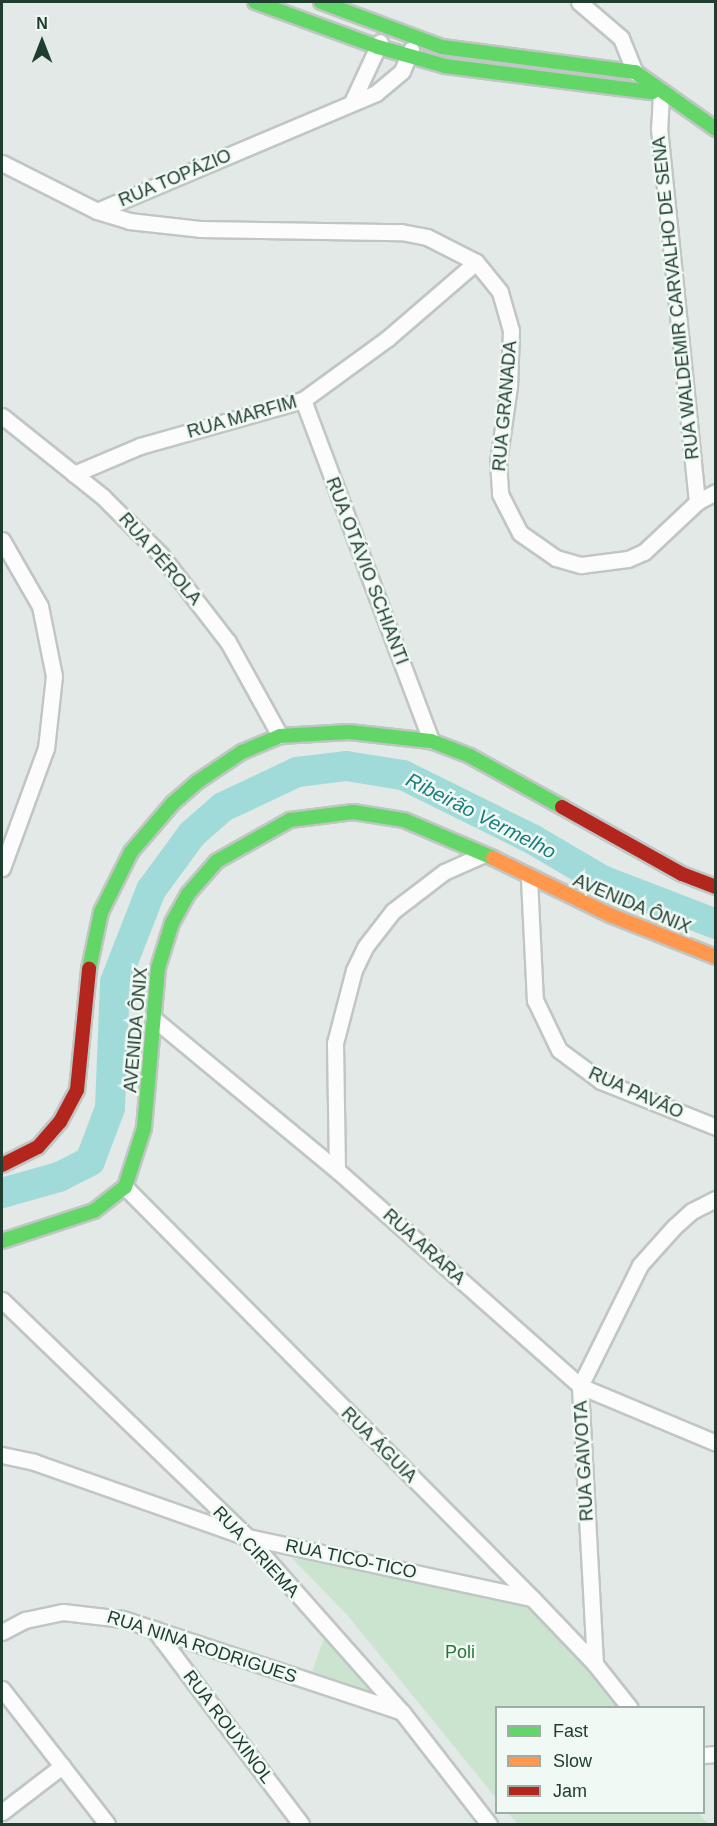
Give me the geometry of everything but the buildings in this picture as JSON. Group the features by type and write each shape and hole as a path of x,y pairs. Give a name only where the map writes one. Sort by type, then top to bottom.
{"main road":[{"path":"255,2 408,57 480,73 661,94"},
{"path":"321,2 415,39 470,53 635,72 650,80 661,94 716,129"},
{"path":"2,1165 38,1147 60,1122 77,1090 92,943 105,903 131,852 172,803 197,782 242,752 280,736 350,732 431,741 470,756 682,874 716,887"},
{"name":"AVENIDA ÔNIX","path":"125,1187 144,1128 153,1018 161,955 188,894 216,861 268,829 314,814 378,814 428,828 529,879 716,957"},
{"path":"2,1241 75,1220 94,1211 125,1187"}],"street":[{"path":"579,2 621,38 635,72"},
{"path":"352,102 387,28"},
{"name":"RUA TOPÁZIO","path":"2,163 97,211 352,102 391,83 408,57 415,39"},
{"name":"RUA WALDEMIR CARVALHO DE SENA","path":"661,94 659,128 697,502"},
{"name":"RUA GRANADA","path":"97,211 179,228 401,232 427,237 476,262 500,292 511,330 498,479 503,505 520,533 556,558 581,565 606,564 644,552 697,502 716,492"},
{"name":"RUA MARFIM","path":"74,474 140,446 303,400 388,338 476,262"},
{"name":"RUA OTÁVIO SCHIANTI","path":"303,400 431,741"},
{"name":"RUA PÉROLA","path":"2,416 124,516 201,606 245,669 280,736"},
{"path":"2,540 40,606 54,676 46,748 2,868"},
{"path":"337,1170 335,1043 354,970 365,947 393,911 444,872 482,855"},
{"name":"RUA PAVÃO","path":"529,879 535,1000 559,1050 601,1081 716,1127"},
{"name":"RUA ARARA","path":"153,1018 337,1170 580,1386 716,1443"},
{"name":"RUA ÁGUIA","path":"125,1187 532,1598 595,1664 629,1706"},
{"name":"RUA GAIVOTA","path":"595,1664 580,1386 640,1266 674,1227 692,1211 716,1199"},
{"name":"RUA CIRIEMA","path":"2,1300 247,1537 402,1712 489,1824"},
{"name":"RUA TICO-TICO","path":"2,1455 34,1461 247,1537 532,1598"},
{"name":"RUA NINA RODRIGUES","path":"2,1632 24,1620 63,1611 123,1619 402,1712"},
{"name":"RUA ROUXINOL","path":"154,1629 301,1824"},
{"path":"2,1689 107,1824"},
{"path":"2,1812 62,1766"}],"green space":[{"name":"Poli","path":"292,1558 532,1598 616,1706 495,1706 495,1797 348,1616"},
{"path":"325,1635 378,1694 312,1672"},
{"path":"509,1814 699,1814 708,1824 518,1824"}],"waterway":[{"name":"Ribeirão Vermelho","path":"2,1193 59,1177 90,1161 110,1108 115,982 151,890 192,834 223,807 297,772 346,766 403,775 532,839 602,880 716,924"}],"traffic: fast":[{"path":"255,2 378,47 445,66 652,92"},
{"path":"321,2 442,47 635,72 716,129"},
{"path":"89,969 101,912 131,852 173,803 197,782 242,752 280,736 349,732 431,741 470,756 562,807"},
{"path":"2,1241 94,1211 125,1187 144,1128 158,968 172,923 188,894 217,861 290,820 353,812 404,820 493,858"}],"traffic: slow":[{"path":"493,858 610,915 716,957"}],"traffic: jam":[{"path":"562,807 682,874 716,887"},
{"path":"2,1165 38,1147 60,1122 77,1090 89,969"}]}
